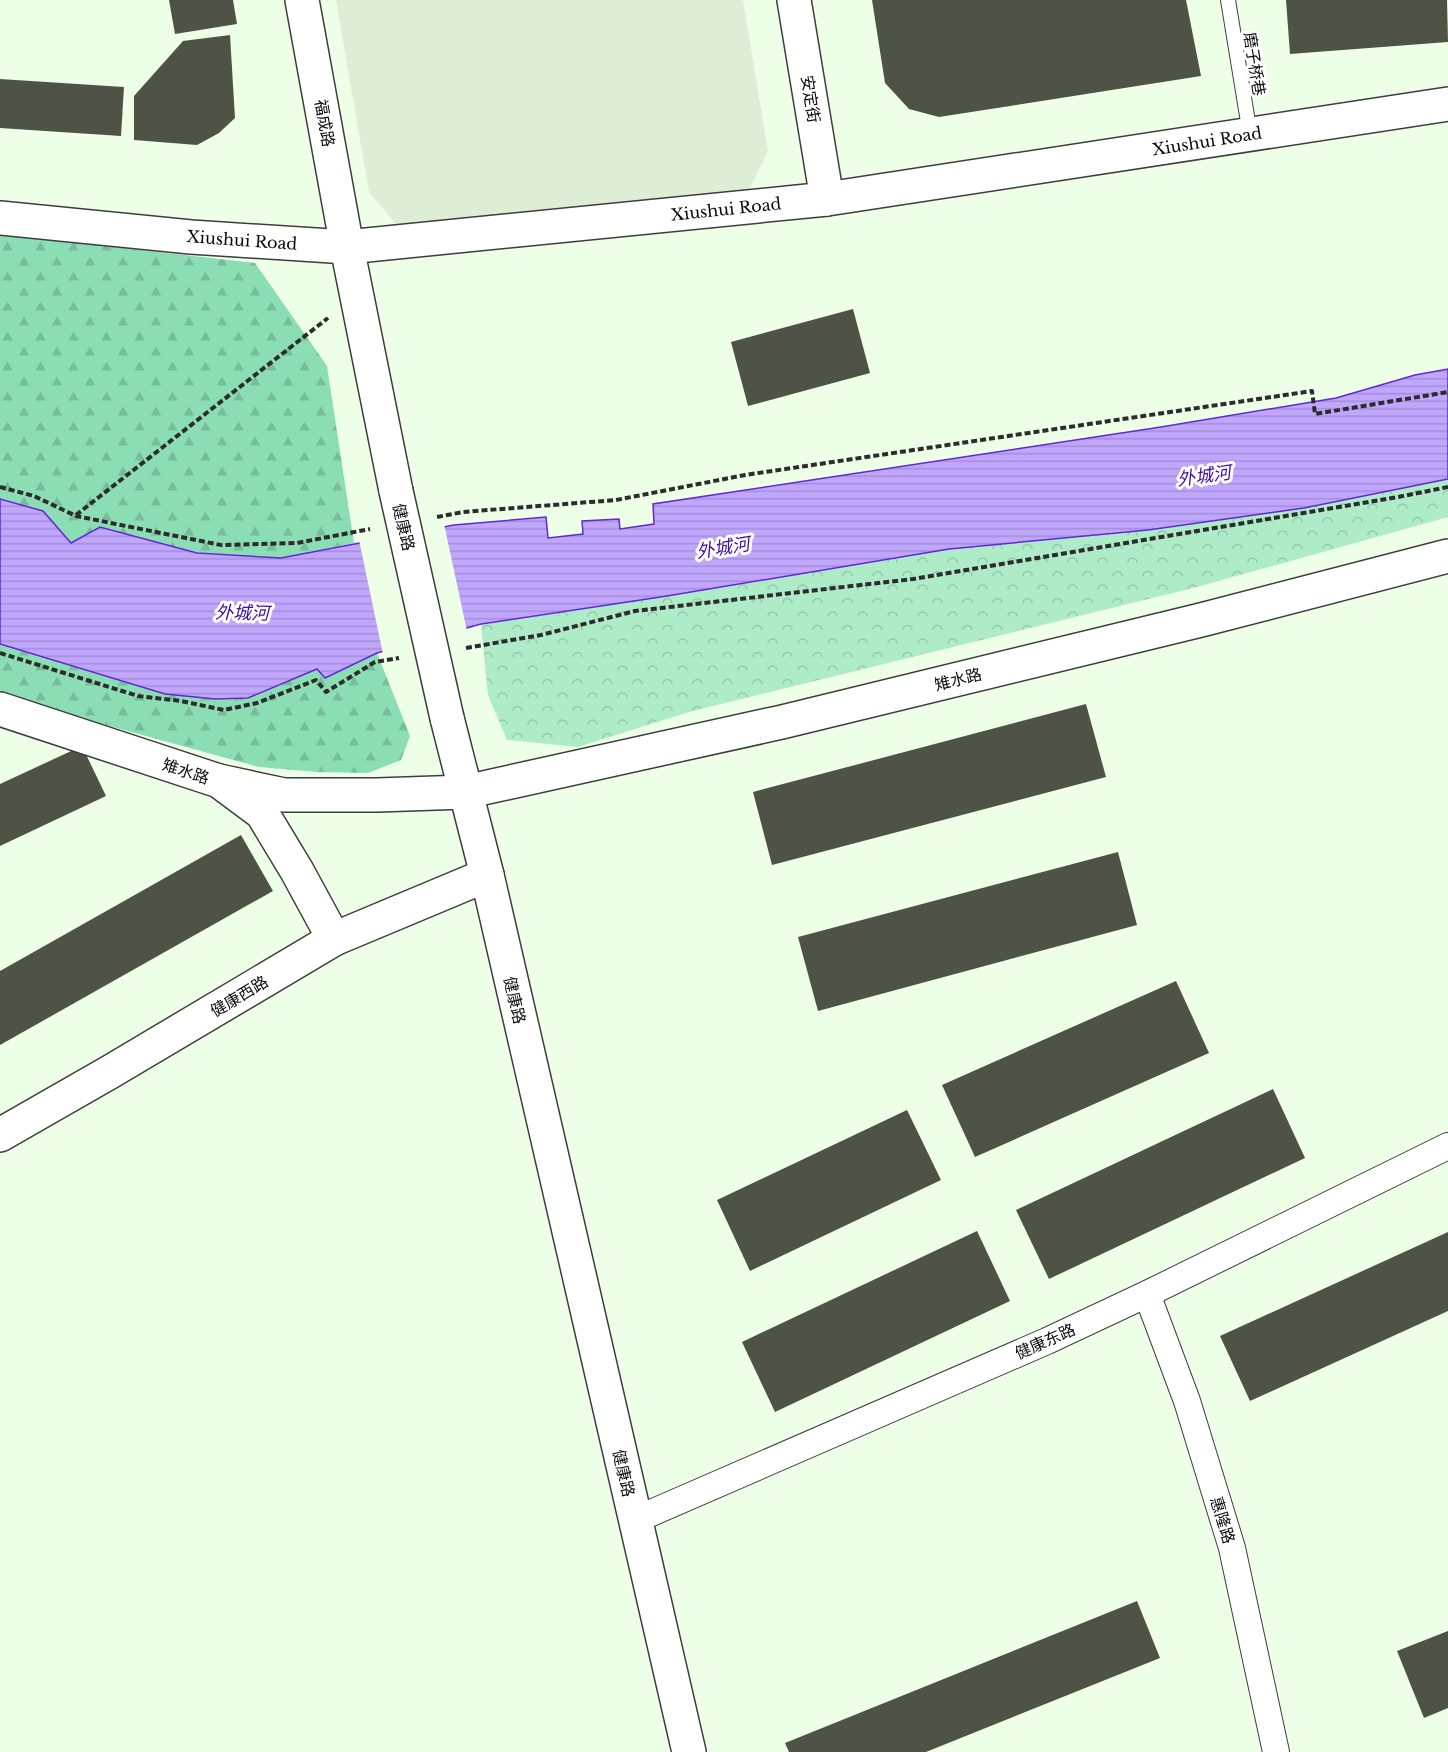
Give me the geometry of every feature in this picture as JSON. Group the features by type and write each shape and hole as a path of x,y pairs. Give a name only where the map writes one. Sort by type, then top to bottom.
{"street":[{"name":"福成路","path":"302,0 347,247"},
{"name":"安定街","path":"794,0 827,199"},
{"name":"Xiushui Road","path":"0,218 191,237 347,247 827,199 1448,104"},
{"name":"健康路","path":"347,247 396,491 447,718 487,875 689,1752"},
{"name":"雉水路","path":"0,709 219,781 284,795 465,792 782,722 1201,620 1448,556"},
{"name":"雉水路","path":"219,781 262,813 334,939"},
{"name":"健康西路","path":"0,1135 334,939 487,875"},
{"name":"健康东路","path":"635,1520 1036,1345 1147,1294 1448,1146"},
{"name":"惠隆路","path":"1147,1294 1187,1401 1232,1548 1276,1752"}],"lane":[{"name":"磨子桥巷","path":"1228,0 1250,134"}],"path":[{"path":"76,516 357,295"},
{"path":"430,518 463,512 616,500 745,475 1312,391 1315,414 1448,392"},
{"path":"0,487 34,496 76,516 220,545 297,543 374,529"},
{"path":"458,650 541,635 635,611 912,579 1448,487"},
{"path":"0,653 138,696 224,710 257,703 316,680 326,692 375,662 410,657"}],"green space":[{"path":"0,234 255,263 327,366 354,543 281,558 197,553 101,527 71,544 43,511 0,499"},
{"path":"1448,479 1448,517 1197,587 689,712 578,747 507,740 488,695 481,624 949,549 1147,530 1304,508"},
{"path":"0,644 165,694 215,699 248,698 317,669 325,678 377,653 410,736 401,760 368,773 317,772 259,767 0,696"}],"shaded area":[{"path":"336,0 743,0 768,151 748,192 400,229 369,192"}],"water":[{"name":"外城河","path":"1448,369 1448,479 1304,508 1148,530 949,549 481,624 377,653 325,678 317,669 248,698 215,699 165,694 0,644 0,499 43,511 71,543 100,527 197,553 281,558 454,525 546,517 548,538 583,534 582,521 619,519 620,529 654,524 653,504 1161,427 1336,398 1415,375"}],"pier":[{"path":"444,524 467,631 383,654 359,540"}],"building":[{"path":"169,0 233,0 237,24 175,34"},
{"path":"872,0 1186,0 1201,76 939,117 909,109 885,83"},
{"path":"1286,0 1447,0 1448,42 1290,54"},
{"path":"230,35 235,118 219,133 197,145 134,140 134,96 183,41"},
{"path":"0,79 124,87 121,136 0,128"},
{"path":"853,309 870,373 748,406 731,342"},
{"path":"1086,704 1106,777 772,865 753,792"},
{"path":"82,746 106,796 0,846 0,784"},
{"path":"241,835 273,891 0,1045 0,971"},
{"path":"1118,852 1137,925 818,1011 798,937"},
{"path":"1176,981 1209,1053 975,1157 942,1085"},
{"path":"1273,1089 1305,1158 1049,1279 1016,1210"},
{"path":"907,1110 941,1180 750,1271 717,1200"},
{"path":"977,1231 1010,1301 775,1412 742,1342"},
{"path":"1448,1232 1448,1311 1250,1401 1220,1336"},
{"path":"1137,1601 1160,1658 926,1752 789,1752 785,1743"},
{"path":"1448,1631 1448,1708 1424,1718 1397,1651"}]}
